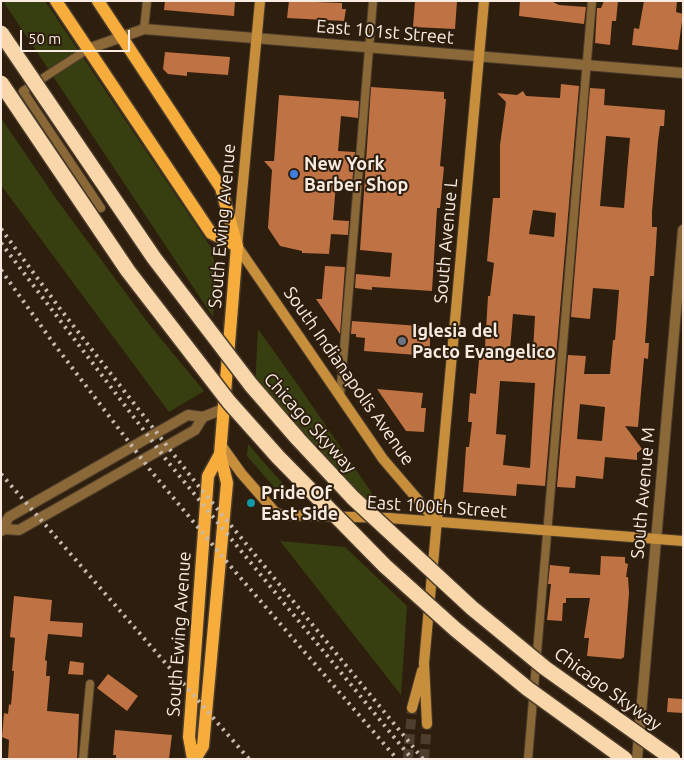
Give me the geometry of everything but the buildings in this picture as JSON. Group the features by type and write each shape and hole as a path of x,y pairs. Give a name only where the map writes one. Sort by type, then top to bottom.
{"highway":[{"name":"Chicago Skyway","path":"1,34 154,258 250,385 298,439 353,498 472,608 544,668 673,759"},
{"path":"1,83 134,279 229,402 285,464 385,566 455,629 528,689 625,759"}],"main road":[{"name":"South Indianapolis Avenue","path":"56,1 211,233 237,246"},
{"name":"South Indianapolis Avenue","path":"98,1 221,188 237,246"},
{"name":"South Ewing Avenue","path":"194,759 203,746 227,483 221,450 237,246"},
{"name":"South Ewing Avenue","path":"194,759 189,737 208,476 221,450"}],"street":[{"name":"South Ewing Avenue","path":"237,246 260,1"},
{"name":"South Avenue L","path":"426,724 424,663 484,1"},
{"name":"East 101st Street","path":"88,49 144,29 683,73"},
{"name":"South Avenue M","path":"637,759 683,230"},
{"name":"South Indianapolis Avenue","path":"237,246 383,459 437,522"},
{"path":"203,417 195,430 19,530 3,530 9,517 188,415 203,417 223,409"},
{"name":"East 100th Street","path":"221,450 275,512 282,515 389,518 683,541"},
{"name":"South Avenue L","path":"412,708 424,663"}],"lane":[{"path":"144,29 147,1"},
{"path":"340,397 373,1"},
{"path":"528,759 592,1"},
{"path":"88,49 23,91 101,208"},
{"path":"83,759 90,684"}],"green space":[{"path":"3,1 45,1 212,249 217,276 213,317"},
{"path":"1,118 57,200 148,323 204,391 169,412 1,185"},
{"path":"258,329 378,502 369,502 255,388"},
{"path":"248,444 298,500 286,501 247,456"},
{"path":"280,541 345,547 407,606 401,695"}],"tunnel":[{"path":"408,759 412,708"},
{"path":"424,759 427,724"}],"railway":[{"path":"1,229 61,310 196,483 423,759"},
{"path":"1,243 168,462 412,759"},
{"path":"1,270 54,344 151,471 397,759"},
{"path":"1,474 249,759"}],"place":[{"name":"New York Barber Shop","path":"294,174"},
{"name":"Iglesia del Pacto Evangelico","path":"402,341"},
{"name":"Pride Of East Side","path":"251,503"}]}
